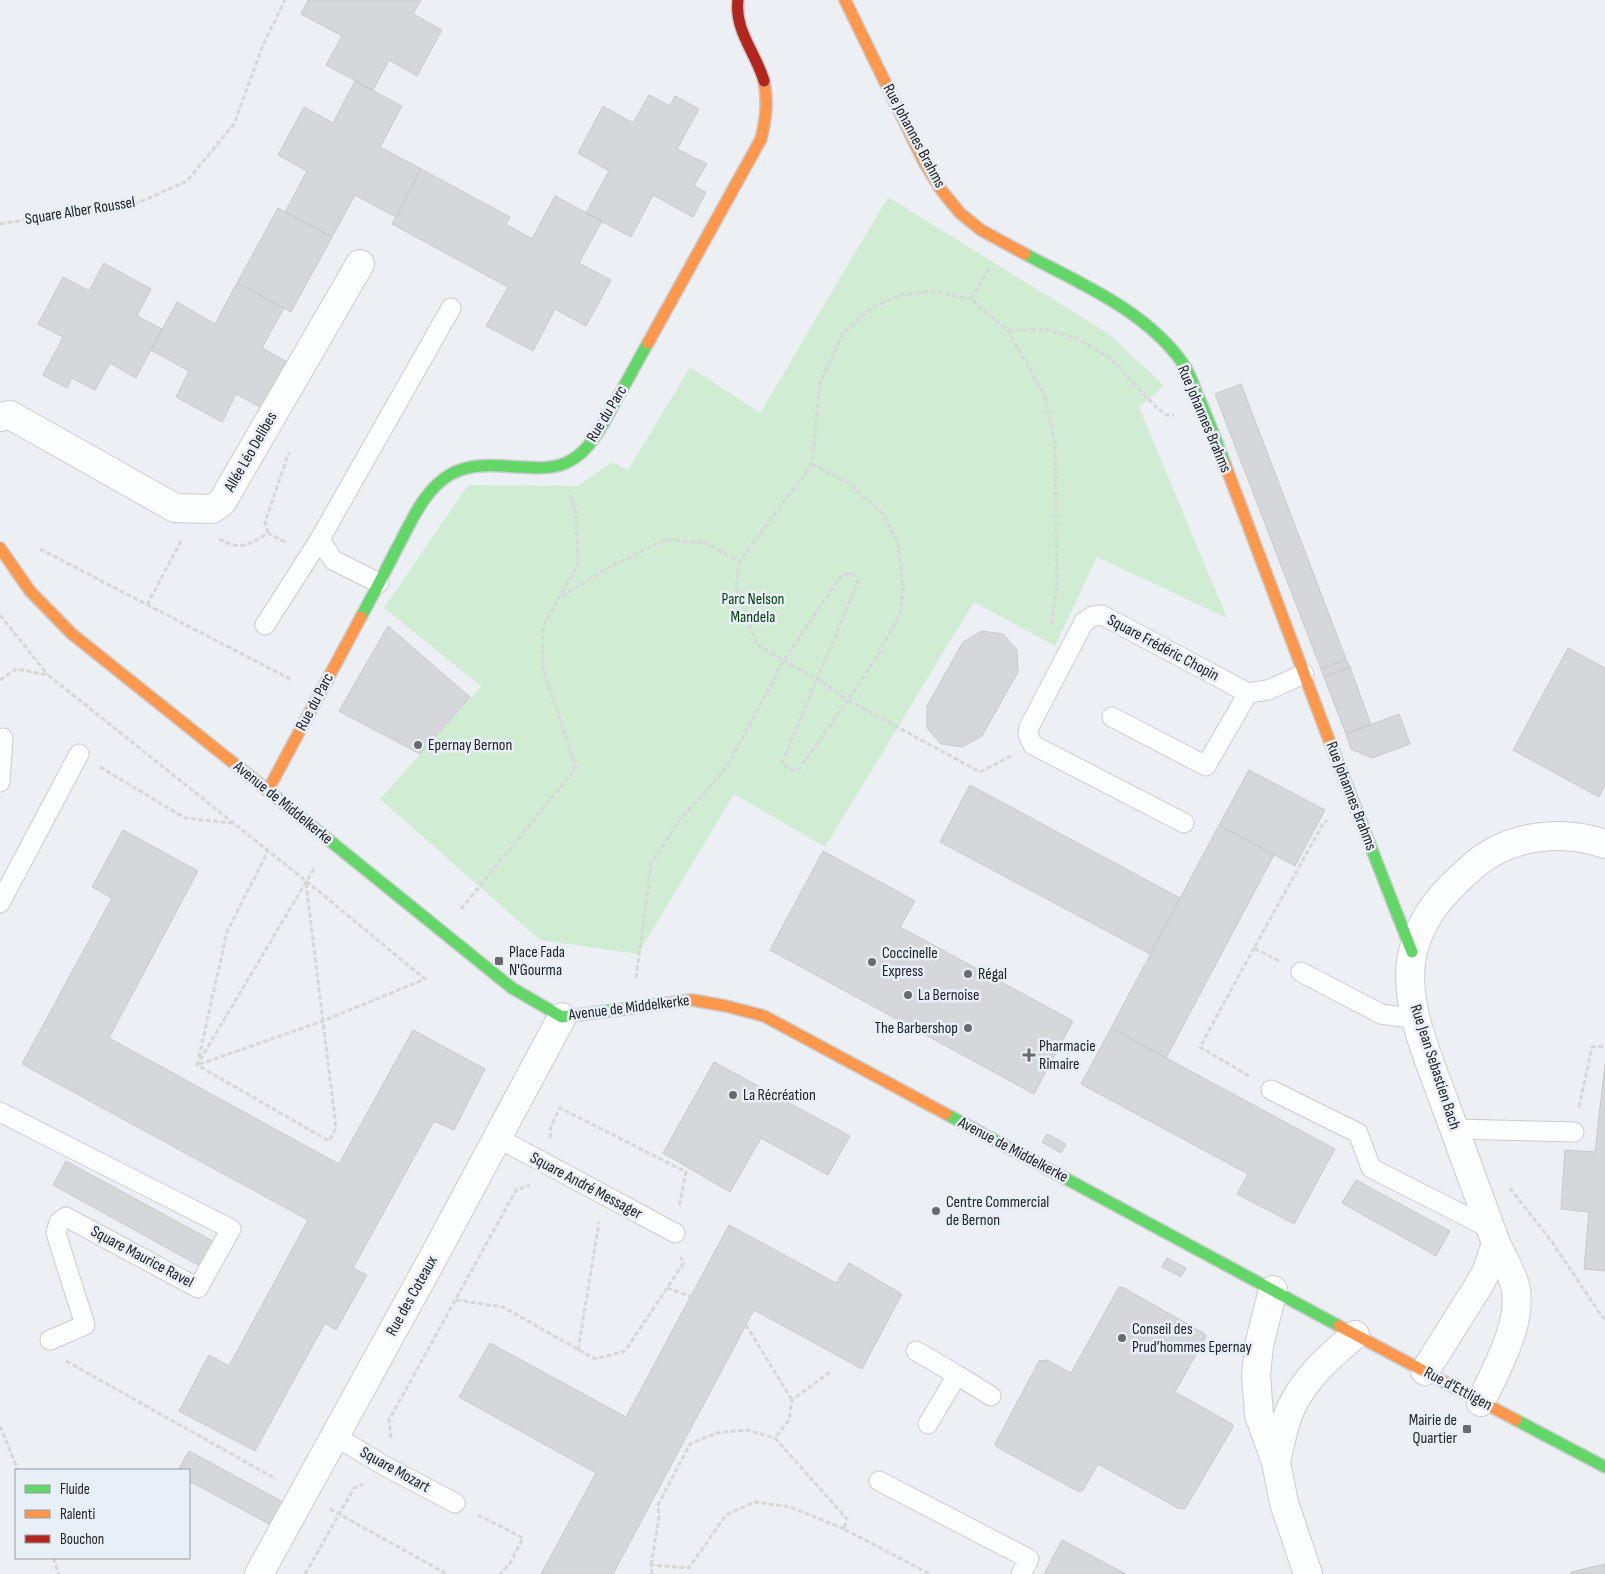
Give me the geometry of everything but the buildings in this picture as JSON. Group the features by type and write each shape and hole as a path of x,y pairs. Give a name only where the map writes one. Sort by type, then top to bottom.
{"street":[{"name":"Rue du Parc","path":"268,790 429,492 440,481 456,470 474,466 497,465 529,468 561,465 586,448 598,433 760,139 767,113 766,91 759,65 740,28 736,6 738,0"},
{"name":"Rue Johannes Brahms","path":"846,0 924,162 942,191 960,213 981,230 1111,300 1151,328 1171,348 1185,366 1207,418 1412,952"},
{"name":"Allée Léo Delibes","path":"204,509 212,509 222,502 360,264"},
{"path":"0,417 10,415 175,508 204,509"},
{"name":"Avenue de Middelkerke","path":"0,548 30,591 72,634 512,988 562,1017 692,1000 726,1006 764,1016 1355,1335"},
{"name":"Rue Jean Sebastien Bach","path":"1481,1402 1515,1325 1515,1286 1454,1129 1416,1019 1410,983 1412,952 1423,923 1443,894 1482,858 1512,843 1541,837 1568,836 1590,839 1605,844"},
{"name":"Rue des Coteaux","path":"259,1574 498,1138 562,1017"},
{"path":"1425,1371 1488,1268 1494,1236"},
{"path":"1274,1290 1259,1345 1256,1375 1259,1415 1276,1462 1284,1503 1308,1574"},
{"path":"1276,1462 1286,1420 1300,1390 1329,1357 1355,1335"},
{"name":"Rue d'Ettligen","path":"1355,1335 1605,1467"}],"lane":[{"path":"265,625 320,538 451,308"},
{"path":"320,538 333,560 379,582"},
{"name":"Square Frédéric Chopin","path":"1033,745 1028,735 1029,727 1084,622 1093,616 1102,616 1248,693"},
{"path":"1112,717 1206,766 1248,693 1268,690 1304,674"},
{"path":"0,782 3,738"},
{"path":"1033,745 1184,823"},
{"path":"0,903 79,754"},
{"path":"1300,972 1381,1014 1416,1019"},
{"path":"1271,1090 1358,1133 1371,1168 1494,1236"},
{"name":"Square Maurice Ravel","path":"0,1112 231,1229 198,1288 66,1217 59,1222 56,1233 85,1325 50,1340"},
{"path":"1454,1129 1574,1132"},
{"name":"Square André Messager","path":"498,1138 674,1233"},
{"path":"916,1351 991,1396"},
{"path":"928,1424 958,1375"},
{"name":"Square Mozart","path":"335,1436 383,1465 455,1503"},
{"path":"879,1481 1029,1559 1021,1574"}],"path":[{"name":"Square Alber Roussel","path":"0,224 140,202 187,181 234,124 263,45 285,0"},
{"path":"971,299 1004,243"},
{"path":"1033,745 980,772 848,700 817,679 757,645 736,587 739,562 812,464 820,384 843,334 870,309 900,295 931,291 971,299 1008,331 1044,394 1055,444 1057,587 1050,632 1061,666"},
{"path":"1008,331 1045,329 1079,339 1112,360 1156,407 1166,415 1207,418"},
{"path":"632,1009 650,864 678,822 727,767 784,660 841,576 852,573 858,581 782,763 792,770 799,769 848,700 879,653 900,614 903,589 898,542 882,513 848,484 812,464"},
{"path":"442,932 576,768 543,668 543,626 578,565 576,513 561,465"},
{"path":"204,509 211,529 218,539 231,546 250,544 268,533 310,555"},
{"path":"147,605 204,509"},
{"path":"559,598 612,565 665,540 704,542 739,562"},
{"path":"32,545 319,694"},
{"path":"0,615 48,675 424,979 323,1021 197,1065"},
{"path":"0,680 16,670 48,675"},
{"path":"79,754 185,818 233,823"},
{"path":"1271,1090 1200,1047 1323,824 1352,798"},
{"path":"197,1065 330,841"},
{"path":"197,1065 227,932 268,851"},
{"path":"197,1065 329,1140 336,1128 306,882"},
{"path":"1254,948 1300,972"},
{"path":"1574,1132 1592,1047 1605,1046"},
{"path":"305,1574 354,1488 372,1480 393,1451 389,1420 516,1190 538,1183 549,1166 550,1126 560,1108 686,1172 674,1233 683,1264 625,1351 595,1360 503,1307 456,1300"},
{"path":"1506,1184 1552,1242 1605,1318"},
{"path":"578,1350 604,1195"},
{"path":"667,1288 690,1296"},
{"path":"746,1325 792,1400 789,1420 775,1438"},
{"path":"64,1359 447,1574"},
{"path":"792,1400 830,1372"},
{"path":"0,1426 18,1469"},
{"path":"652,1574 651,1565 659,1517 658,1505 690,1444 716,1434 747,1430 775,1438 847,1519 844,1529"},
{"path":"651,1565 689,1568 726,1515 754,1502 790,1507 844,1529 930,1574"},
{"path":"455,1503 523,1538 510,1562 500,1574"},
{"path":"53,1559 59,1574"}],"green space":[{"name":"Parc Nelson Mandela","path":"888,197 1109,334 1164,386 1139,407 1227,618 1097,557 1055,646 974,602 825,847 734,794 638,954 540,940 380,799 481,686 384,608 468,485 578,486 612,462 628,470 690,367 760,413"}],"traffic: fast":[{"path":"1025,254 1112,300 1151,329 1169,346 1184,365 1189,375 1225,464"},
{"path":"361,617 413,518 425,498 441,481 459,470 476,466 550,467 561,465 575,458 584,451 597,434 648,343"},
{"path":"1329,740 1412,952"},
{"path":"251,777 512,988 562,1017 654,1005"},
{"path":"946,1114 1339,1326"},
{"path":"1516,1420 1605,1467"}],"traffic: slow":[{"path":"845,0 924,162 942,191 960,213 981,230 1025,254"},
{"path":"648,343 761,139 766,110 764,81"},
{"path":"1225,464 1329,740"},
{"path":"0,548 30,591 72,634 251,777"},
{"path":"268,790 361,617"},
{"path":"654,1005 692,1000 726,1006 764,1016 946,1114"},
{"path":"1339,1326 1516,1420"}],"traffic: jam":[{"path":"738,0 739,21 742,31 764,81"}],"place":[{"name":"Epernay Bernon","path":"418,745"},
{"name":"Place Fada N'Gourma","path":"499,961"},
{"name":"Coccinelle Express","path":"872,962"},
{"name":"Régal","path":"968,974"},
{"name":"La Bernoise","path":"908,995"},
{"name":"The Barbershop","path":"968,1028"},
{"name":"Pharmacie Rimaire","path":"1029,1055"},
{"name":"La Récréation","path":"733,1095"},
{"name":"Centre Commercial de Bernon","path":"936,1211"},
{"name":"Conseil des Prud’hommes Epernay","path":"1122,1338"},
{"name":"Mairie de Quartier","path":"1467,1429"}]}
